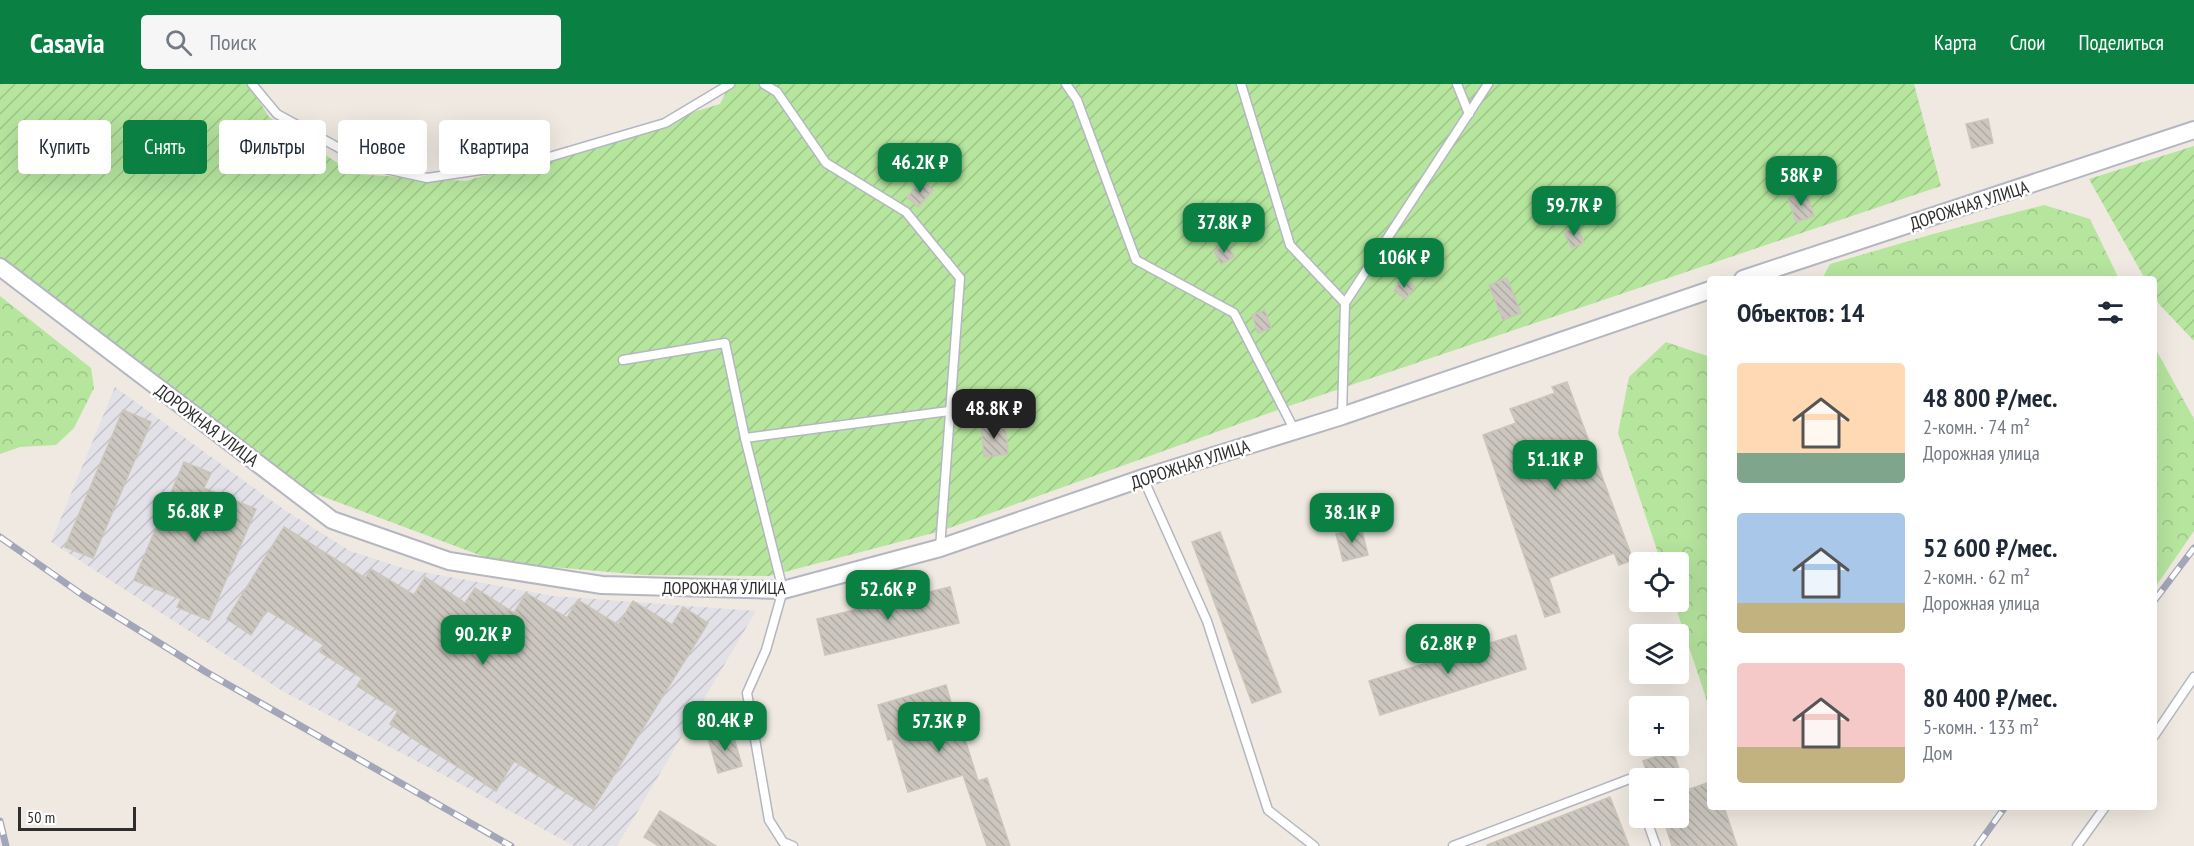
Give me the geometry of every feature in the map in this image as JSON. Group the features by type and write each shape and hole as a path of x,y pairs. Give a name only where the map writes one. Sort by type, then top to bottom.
{"street":[{"name":"ДОРОЖНАЯ УЛИЦА","path":"1752,276 2194,130"},
{"name":"ДОРОЖНАЯ УЛИЦА","path":"0,267 332,520 449,561 590,584 783,591 940,548 1143,478 1342,416 1707,291"}],"lane":[{"path":"252,84 277,114 372,166 427,178 529,163 665,123 730,84"},
{"path":"764,84 777,92 826,163 906,212 960,278 940,548"},
{"path":"1066,84 1077,100 1136,260 1234,313 1295,431"},
{"path":"1241,84 1290,245 1345,303"},
{"path":"1457,84 1469,114"},
{"path":"1342,416 1345,303 1488,84"},
{"path":"623,360 725,343 745,438 783,591 766,650 747,693 769,820 783,842 793,846"},
{"path":"745,438 949,411"},
{"path":"1143,478 1207,621 1268,810 1314,846"},
{"path":"2157,732 2194,677"},
{"path":"1453,846 1629,779"},
{"path":"2077,846 2103,810"},
{"path":"1650,828 1656,846"}],"shaded area":[{"path":"115,387 283,509 350,551 406,569 553,596 756,611 617,846 574,846 284,692 51,542"}],"green space":[{"path":"0,84 249,84 269,117 273,120 219,120 219,174 326,174 326,155 338,163 338,174 466,181 489,174 550,174 550,156 720,104 730,84 1914,84 1941,186 1283,408 941,531 769,576 643,575 498,562 300,488 0,257"},
{"path":"2194,146 2194,341 2159,304 2157,276 2143,276 2089,179"},
{"path":"2044,205 2090,219 2118,276 1824,276 1830,264"},
{"path":"0,296 91,368 94,388 74,428 56,445 20,447 0,454"},
{"path":"1666,342 1707,356 1707,701 1689,647 1689,624 1681,624 1677,612 1689,612 1689,552 1658,552 1618,433 1629,377"},
{"path":"2157,351 2194,419 2194,531 2157,585"}],"building":[{"path":"1988,119 1993,143 1972,148 1966,124"},
{"path":"922,180 933,190 918,207 907,197"},
{"path":"1806,192 1814,216 1796,222 1788,198"},
{"path":"1576,226 1584,242 1572,248 1564,233"},
{"path":"1227,244 1234,257 1221,264 1214,251"},
{"path":"1402,278 1415,287 1406,299 1394,291"},
{"path":"1507,278 1521,313 1503,320 1489,285"},
{"path":"1265,310 1271,328 1258,333 1252,315"},
{"path":"1567,382 1630,552 1629,561 1619,565 1614,553 1549,578 1560,612 1545,617 1483,435 1516,423 1510,409 1555,393 1552,387"},
{"path":"123,410 151,422 93,558 65,547"},
{"path":"1005,423 1008,454 984,457 981,426"},
{"path":"184,462 211,473 204,488 256,509 209,620 177,607 181,599 134,580"},
{"path":"284,527 365,578 371,569 414,595 425,577 465,603 475,588 514,613 526,593 567,618 578,600 618,625 633,601 672,625 683,607 708,623 593,809 514,761 496,791 390,724 398,711 357,686 362,678 320,652 324,645 267,610 251,635 227,619"},
{"path":"1361,527 1368,555 1343,561 1336,534"},
{"path":"1220,532 1281,692 1252,703 1192,542"},
{"path":"950,587 959,623 825,655 817,619"},
{"path":"1516,635 1526,669 1380,715 1369,681"},
{"path":"946,685 960,734 963,733 978,781 987,778 1010,846 987,846 963,775 908,792 892,739 888,740 878,705"},
{"path":"732,731 742,766 718,773 708,738"},
{"path":"1658,756 1675,756 1679,768 1645,768 1643,761"},
{"path":"1707,783 1707,810 1725,810 1737,846 1672,846 1666,828 1689,828 1689,789"},
{"path":"1610,797 1629,846 1487,846 1487,845"},
{"path":"660,811 716,846 659,846 644,837"}],"railway":[{"path":"0,537 84,596 206,672 511,846"},
{"path":"2157,597 2194,548"},
{"path":"1977,846 2003,810"},
{"path":"0,821 6,846"}]}
